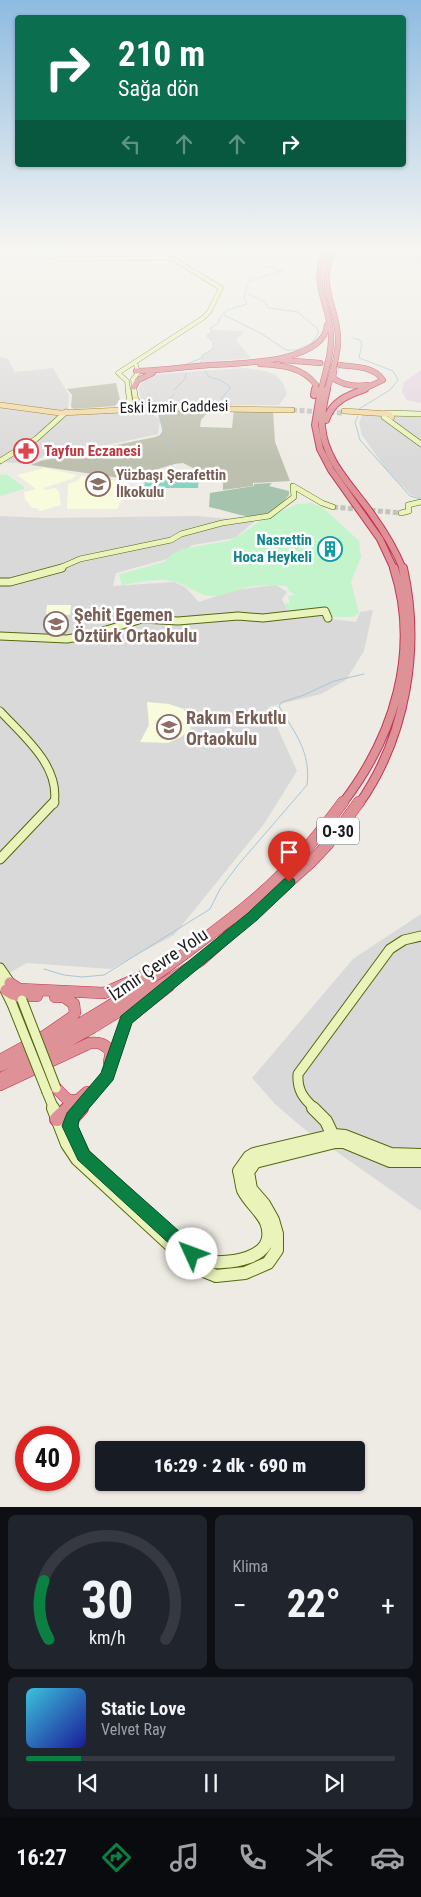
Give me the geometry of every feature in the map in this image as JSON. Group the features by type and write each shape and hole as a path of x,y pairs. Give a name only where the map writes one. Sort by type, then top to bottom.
{"highway":[{"path":"253,361 296,353 320,342 327,331 326,322"},
{"name":"İzmir Çevre Yolu","path":"0,1066 84,1021 154,978 254,900 306,850 355,789 389,726 398,699 406,629 401,591 396,572 376,532 326,462 318,442 315,414 331,342 329,322"},
{"name":"İzmir Çevre Yolu","path":"0,1079 64,1046 198,962 252,917 326,846 367,794 386,761 406,713 412,677 414,625 408,582 400,560 384,531 344,478 325,440 322,408 338,365 338,333 335,322"},
{"path":"135,373 167,370 253,361 288,359 320,363 283,360 167,370 145,368 138,364"},
{"path":"232,365 267,364 289,368 307,375 316,385 313,402 315,414"},
{"path":"338,365 371,372 377,376 378,380 366,386 343,384 333,378 338,365"},
{"path":"323,432 326,428 327,411 333,404 383,380 380,374 374,371 338,365"},
{"path":"134,386 136,381 142,377 167,370"},
{"path":"14,992 104,993 175,962"},
{"path":"52,1090 69,1102 81,1101 96,1092 108,1076 126,1020 198,962"},
{"path":"0,1060 68,1022 75,1013 74,1004 64,997 14,992"},
{"path":"0,1085 79,1046 90,1043 104,1044 111,1052 108,1066 91,1089 65,1118"}],"main road":[{"path":"112,409 125,406 133,400 152,407"},
{"name":"Eski İzmir Caddesi","path":"0,405 55,412 65,412 134,408 152,407 292,409 134,408 112,409 65,412"},
{"path":"344,412 388,416"}],"street":[{"path":"134,408 127,381 118,374 197,322"},
{"path":"133,400 135,367 173,338"},
{"path":"123,370 135,373"},
{"path":"122,377 135,373"},
{"path":"0,461 18,452 35,440 65,412"},
{"path":"388,416 421,414"},
{"path":"388,416 421,444"},
{"path":"0,582 10,582 63,568 80,559 171,540 181,534 213,526 269,516 294,497 293,486 304,489 322,505 333,506"},
{"path":"402,513 409,511 408,505 410,503 421,502"},
{"path":"0,636 67,639 90,635 128,622 154,618 178,621 238,616 263,618 325,611 328,618"},
{"path":"0,711 21,732 39,755 53,782 56,798 54,804 0,859"},
{"path":"335,1139 328,1121 297,1091 298,1074 390,949 404,940 421,936"},
{"path":"0,968 14,992 52,1090 65,1118 67,1144 76,1159 194,1267 216,1276 245,1273 268,1263 277,1250 277,1234 273,1220 264,1204 251,1189 248,1172 255,1162 345,1136 391,1154 421,1155"},
{"path":"335,1139 390,1161 421,1161"}],"shaded area":[{"path":"212,330 245,331 236,340 251,358 203,362 205,358 203,356 214,349 214,342 208,336 213,332"},
{"path":"0,357 8,359 15,372 53,368 69,395 68,409 84,412 151,413 160,420 158,434 102,446 48,454 29,464 3,462 0,465"},
{"path":"245,368 276,375 283,383 287,394 279,405 153,405 144,403 141,399 139,388 142,381 160,374"},
{"path":"421,370 421,403 407,400 402,392 404,382"},
{"path":"116,383 120,400 115,406 74,409 71,407 72,395 67,389"},
{"path":"212,408 201,420 200,427 232,428 234,409 273,410 275,442 290,481 253,483 253,486 223,490 223,483 183,463 174,464 127,479 31,465 40,461 160,435 163,430 158,415 161,409"},
{"path":"364,410 421,413 421,498 411,495 386,469 362,435 359,423"},
{"path":"45,468 77,475 72,479 43,488 45,490 55,488 59,491 61,505 40,511 37,508 32,508 25,499 24,492 36,489 17,475"},
{"path":"82,476 127,482 127,491 117,509 67,509 68,484 77,481"},
{"path":"272,483 269,486 289,491 289,495 280,506 269,512 260,515 244,516 209,507 210,493 254,486 254,484"},
{"path":"0,516 46,518 196,516 255,521 235,538 193,545 167,559 116,573 113,586 174,582 185,587 199,602 234,590 276,585 287,592 282,599 290,616 325,613 324,618 356,622 360,612 373,610 364,651 346,680 321,694 268,707 297,771 264,824 174,935 111,969 27,963 0,978"},
{"path":"47,605 71,605 70,615 46,615"},
{"name":"Şehit Egemen Öztürk Ortaokulu","path":"46,617 65,617 66,631 47,633"},
{"name":"Rakım Erkutlu Ortaokulu","path":"147,702 169,704 184,709 191,728 181,737 168,743 140,742 149,725"},
{"path":"421,914 421,1211 304,1129 275,1104 252,1078 353,959"}],"green space":[{"path":"6,474 24,487 24,489 0,496 0,475"},
{"path":"146,475 199,476 198,488 144,488"},
{"path":"311,503 322,507 359,541 361,557 351,582 359,613 353,617 331,617 328,611 291,615 284,604 290,603 288,596 295,595 289,591 287,586 252,586 222,595 209,596 176,582 162,580 149,580 122,585 119,575 121,574 164,562 171,555 182,549 228,541 242,534 263,519 298,504"}],"waterway":[{"path":"200,363 204,358 201,356 213,349 213,342 207,336 212,332 211,328 218,322"},
{"path":"239,322 262,334 286,350 296,350 312,343 319,332 315,326"},
{"path":"310,322 314,326"},
{"path":"353,338 360,340 362,344 359,358 393,371 398,380 390,390 359,409"},
{"path":"187,364 202,358"},
{"path":"205,371 209,377 220,380 231,387 221,399 223,402 231,405"},
{"path":"174,390 185,379 186,373"},
{"path":"165,405 174,394"},
{"path":"160,410 158,412 162,420"},
{"path":"358,416 355,422 360,440 410,496 421,499"},
{"path":"161,422 163,433 161,434"},
{"path":"166,440 169,447"},
{"path":"170,449 177,456 172,465"},
{"path":"44,969 64,975 82,977 104,975 210,909 220,889 238,865 307,785 308,773 304,752 296,734 279,706 282,702 304,695 334,681 364,674"}],"tunnel":[{"path":"320,363 340,367"},
{"path":"292,410 343,413"},
{"path":"333,507 401,513"}],"place":[{"name":"Tayfun Eczanesi","path":"26,451"},
{"name":"Yüzbaşı Şerafettin İlkokulu","path":"98,484"},
{"name":"Nasrettin Hoca Heykeli","path":"330,549"},
{"name":"Şehit Egemen Öztürk Ortaokulu","path":"56,624"},
{"name":"Rakım Erkutlu Ortaokulu","path":"169,727"}],"route":[{"path":"192,1254 84,1155 70,1126 72,1118 108,1076 126,1020 132,1013 161,993 252,917 289,882"}]}
